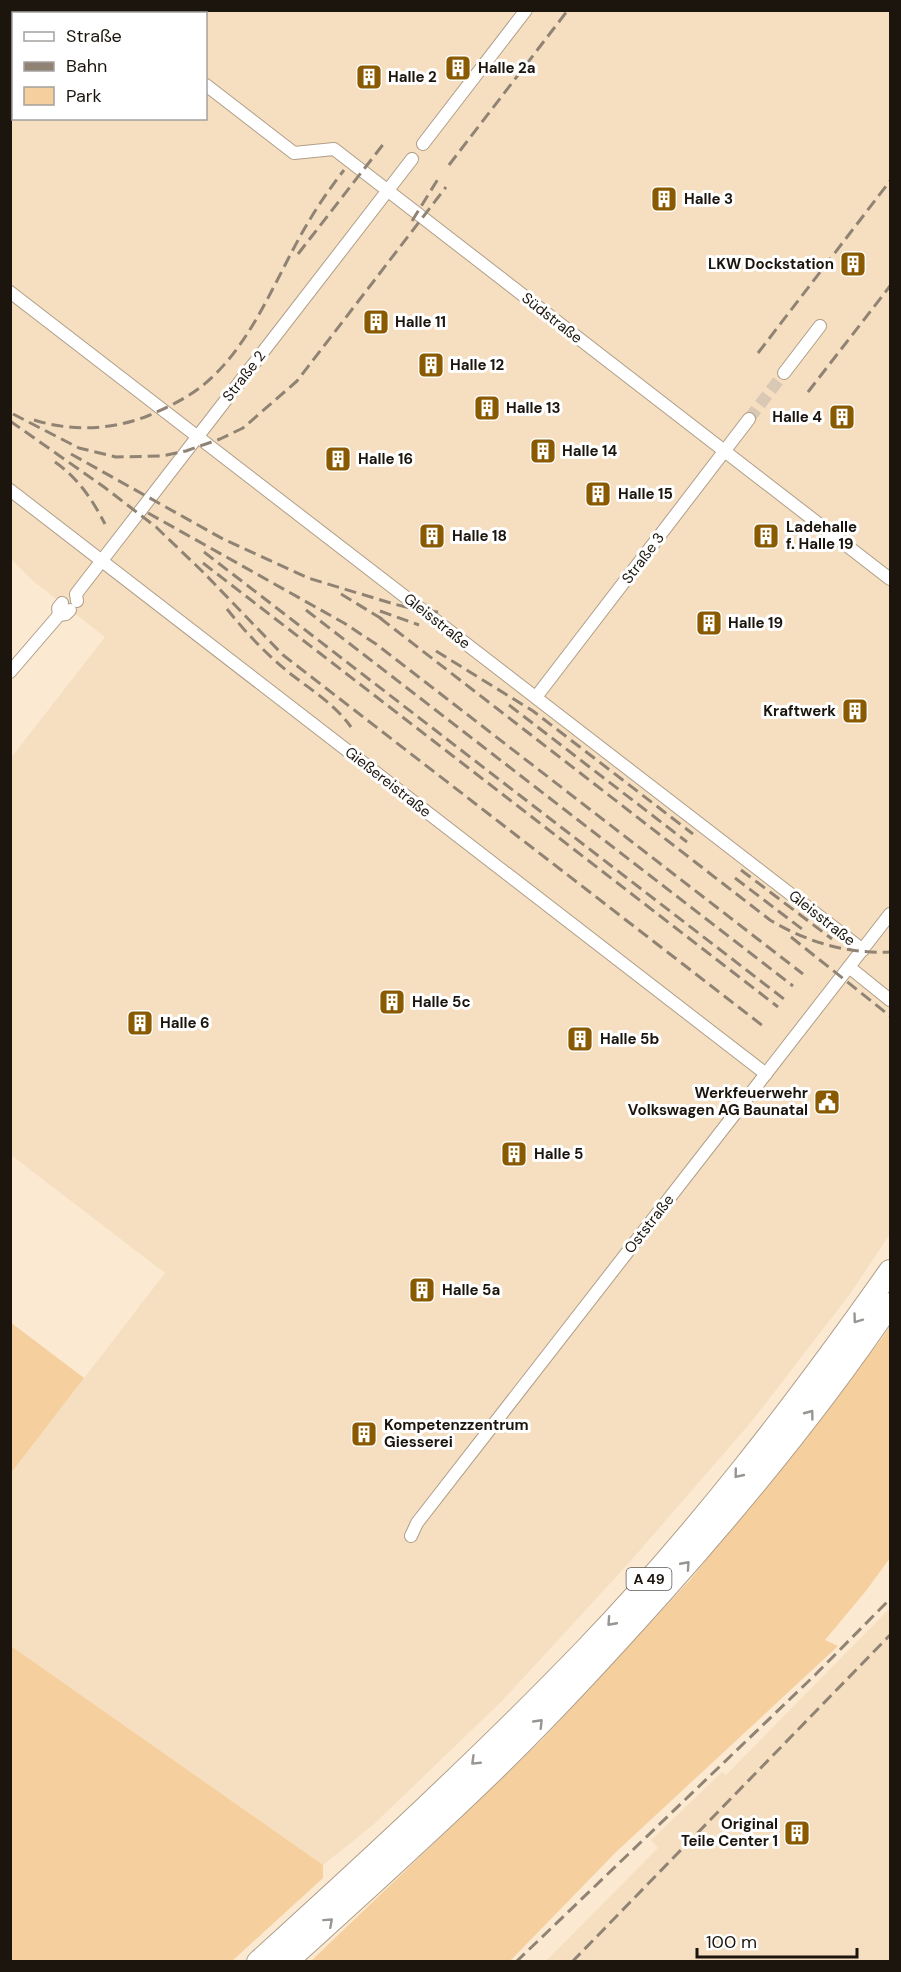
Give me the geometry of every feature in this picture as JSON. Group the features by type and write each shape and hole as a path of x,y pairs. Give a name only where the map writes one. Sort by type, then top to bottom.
{"highway":[{"name":"A 49","path":"258,1962 423,1811 499,1738 588,1647 691,1531 789,1411 891,1271"},
{"name":"A 49","path":"286,1962 481,1782 607,1654 752,1488 891,1304"}],"street":[{"path":"423,144 526,10"},
{"name":"Südstraße","path":"207,86 294,153 334,149 891,579"},
{"name":"Straße 2","path":"10,672 69,603 411,159"},
{"name":"Gleisstraße","path":"10,292 863,950"},
{"path":"784,373 820,326"},
{"name":"Straße 3","path":"536,697 749,419"},
{"name":"Gießereistraße","path":"10,490 766,1074"},
{"name":"Oststraße","path":"411,1536 423,1516 891,914"},
{"path":"849,967 891,1000"}],"shaded area":[{"path":"11,11 890,11 890,1234 850,1294 752,1421 628,1564 502,1701 373,1825 323,1865 11,1646 11,1473 165,1273 11,1155 10,759 105,637 33,581 11,559"},
{"name":"Original Teile Center 1","path":"890,1608 890,1961 546,1961 658,1848 651,1840 722,1772 726,1775"}],"green space":[{"path":"10,1322 84,1378 11,1473 10,1473"},
{"path":"890,1325 890,1558 825,1640 838,1646 616,1852 510,1961 310,1962 542,1740 691,1579 883,1337"},
{"path":"11,1646 323,1865 323,1878 232,1961 11,1961"}],"tunnel":[{"path":"749,419 784,373"}],"railway":[{"path":"449,165 568,10"},
{"path":"298,254 385,142"},
{"path":"34,420 78,428 122,424 164,409 202,386 235,352 261,311 306,226 344,170"},
{"path":"412,221 438,179"},
{"path":"758,353 890,181"},
{"path":"13,414 79,448 116,457 162,456 186,451 243,428 297,381 446,187"},
{"path":"808,392 890,286"},
{"path":"10,421 104,487 156,527 283,655 763,1026"},
{"path":"71,454 223,539 308,578 394,604 438,612"},
{"path":"55,462 84,490 105,524"},
{"path":"148,513 344,623 376,644 803,974"},
{"path":"204,552 784,999"},
{"path":"203,563 778,1007"},
{"path":"341,594 387,622"},
{"path":"227,609 266,652 331,705 351,727"},
{"path":"306,610 793,986"},
{"path":"380,611 419,625"},
{"path":"380,618 770,920 798,935 828,945 858,951 890,952"},
{"path":"436,651 533,711 693,834"},
{"path":"509,705 687,842"},
{"path":"741,870 832,939"},
{"path":"735,878 802,929"},
{"path":"791,937 890,1016"},
{"path":"516,1962 815,1675 890,1599"},
{"path":"572,1962 890,1635"}],"place":[{"name":"Halle 2a","path":"458,68"},
{"name":"Halle 2","path":"369,77"},
{"name":"Halle 3","path":"664,199"},
{"name":"LKW Dockstation","path":"853,264"},
{"name":"Halle 11","path":"376,322"},
{"name":"Halle 12","path":"431,365"},
{"name":"Halle 13","path":"487,408"},
{"name":"Halle 4","path":"842,417"},
{"name":"Halle 14","path":"543,451"},
{"name":"Halle 16","path":"338,459"},
{"name":"Halle 15","path":"598,494"},
{"name":"Halle 18","path":"432,536"},
{"name":"Ladehalle f. Halle 19","path":"766,536"},
{"name":"Halle 19","path":"709,623"},
{"name":"Kraftwerk","path":"855,711"},
{"name":"Halle 5c","path":"392,1002"},
{"name":"Halle 6","path":"140,1023"},
{"name":"Halle 5b","path":"580,1039"},
{"name":"Werkfeuerwehr Volkswagen AG Baunatal","path":"827,1102"},
{"name":"Halle 5","path":"514,1154"},
{"name":"Halle 5a","path":"422,1290"},
{"name":"Kompetenzzentrum Giesserei","path":"364,1434"},
{"name":"Original Teile Center 1","path":"797,1833"}]}
